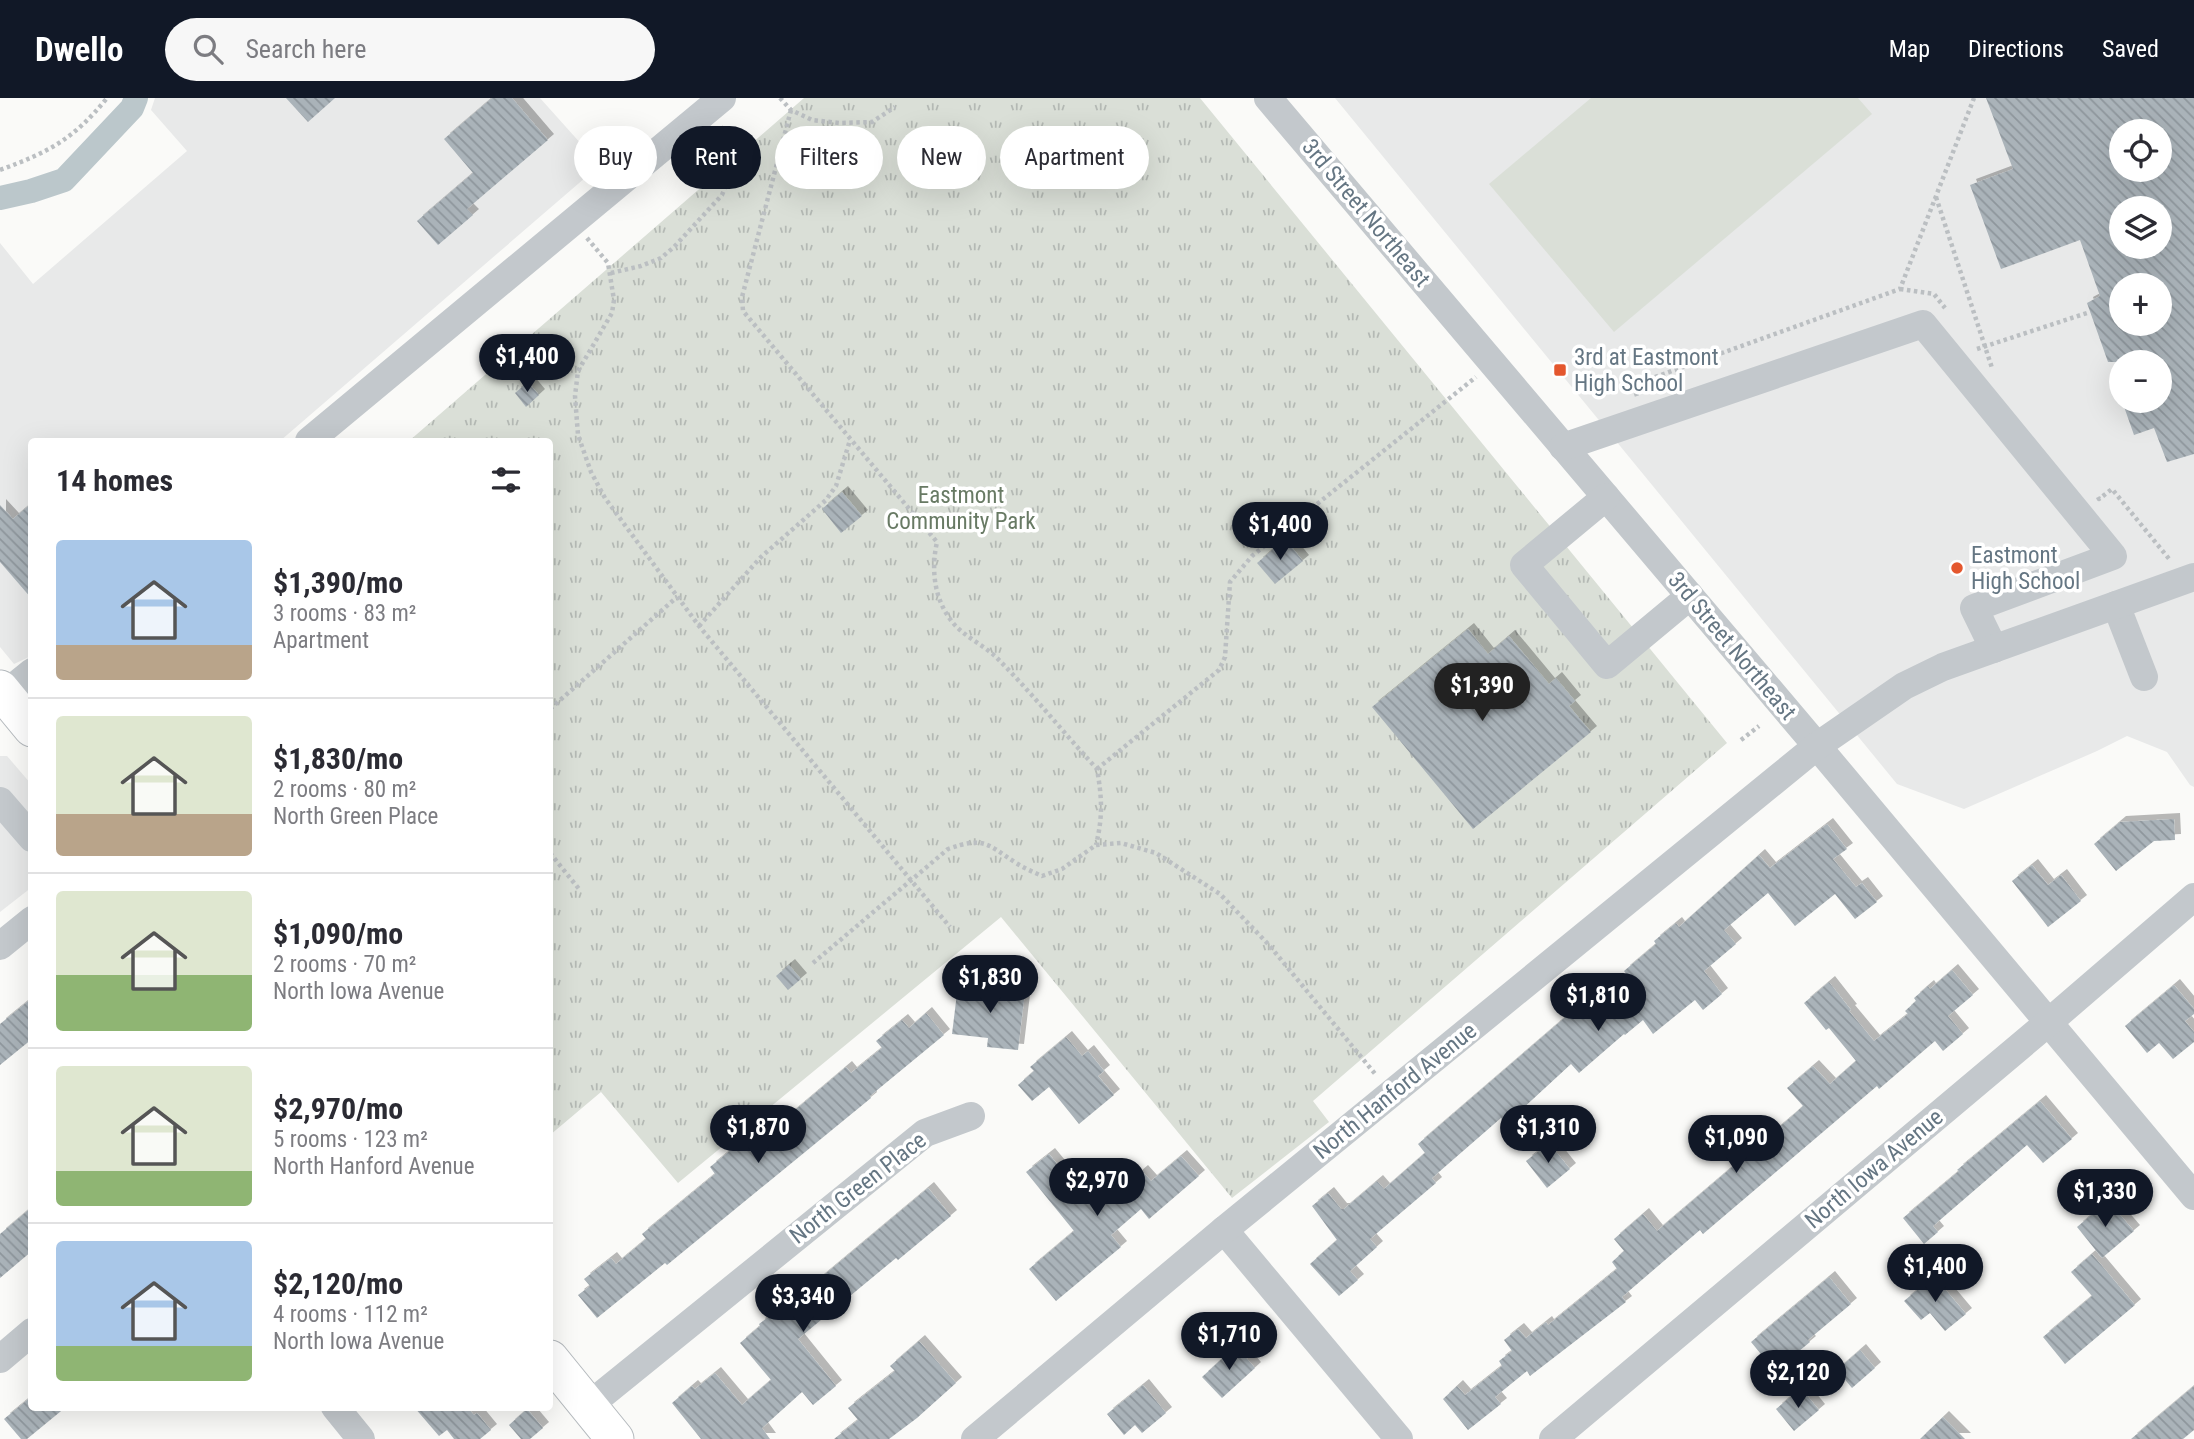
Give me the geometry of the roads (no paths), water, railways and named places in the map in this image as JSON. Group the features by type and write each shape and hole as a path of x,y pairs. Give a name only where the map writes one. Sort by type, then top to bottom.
{"main road":[{"path":"9,688 28,721"},
{"path":"553,1363 615,1439"}],"street":[{"name":"3rd Street Northeast","path":"1268,98 2194,1196"},
{"path":"313,438 714,104"},
{"path":"1563,447 1923,324 2113,556 1974,608 1994,649"},
{"path":"1606,497 1524,565 1607,665 1690,596"},
{"name":"North Hanford Avenue","path":"975,1439 1224,1230 1817,746 1904,686 1943,667 2194,577"},
{"path":"2116,605 2144,677"},
{"path":"0,801 28,833"},
{"name":"North Iowa Avenue","path":"1553,1439 2049,1023 2194,897"},
{"path":"0,946 28,923"},
{"name":"North Green Place","path":"588,1406 925,1133 971,1116"},
{"path":"1224,1230 1399,1439"},
{"path":"0,1359 28,1335"},
{"path":"338,1411 361,1439"}],"waterway":[{"path":"0,198 64,180 132,108 136,98"}],"place":[{"name":"3rd at Eastmont High School","path":"1560,370"},
{"name":"Eastmont High School","path":"1957,568"}],"park label":[{"name":"Eastmont Community Park","path":"961,508"}]}
